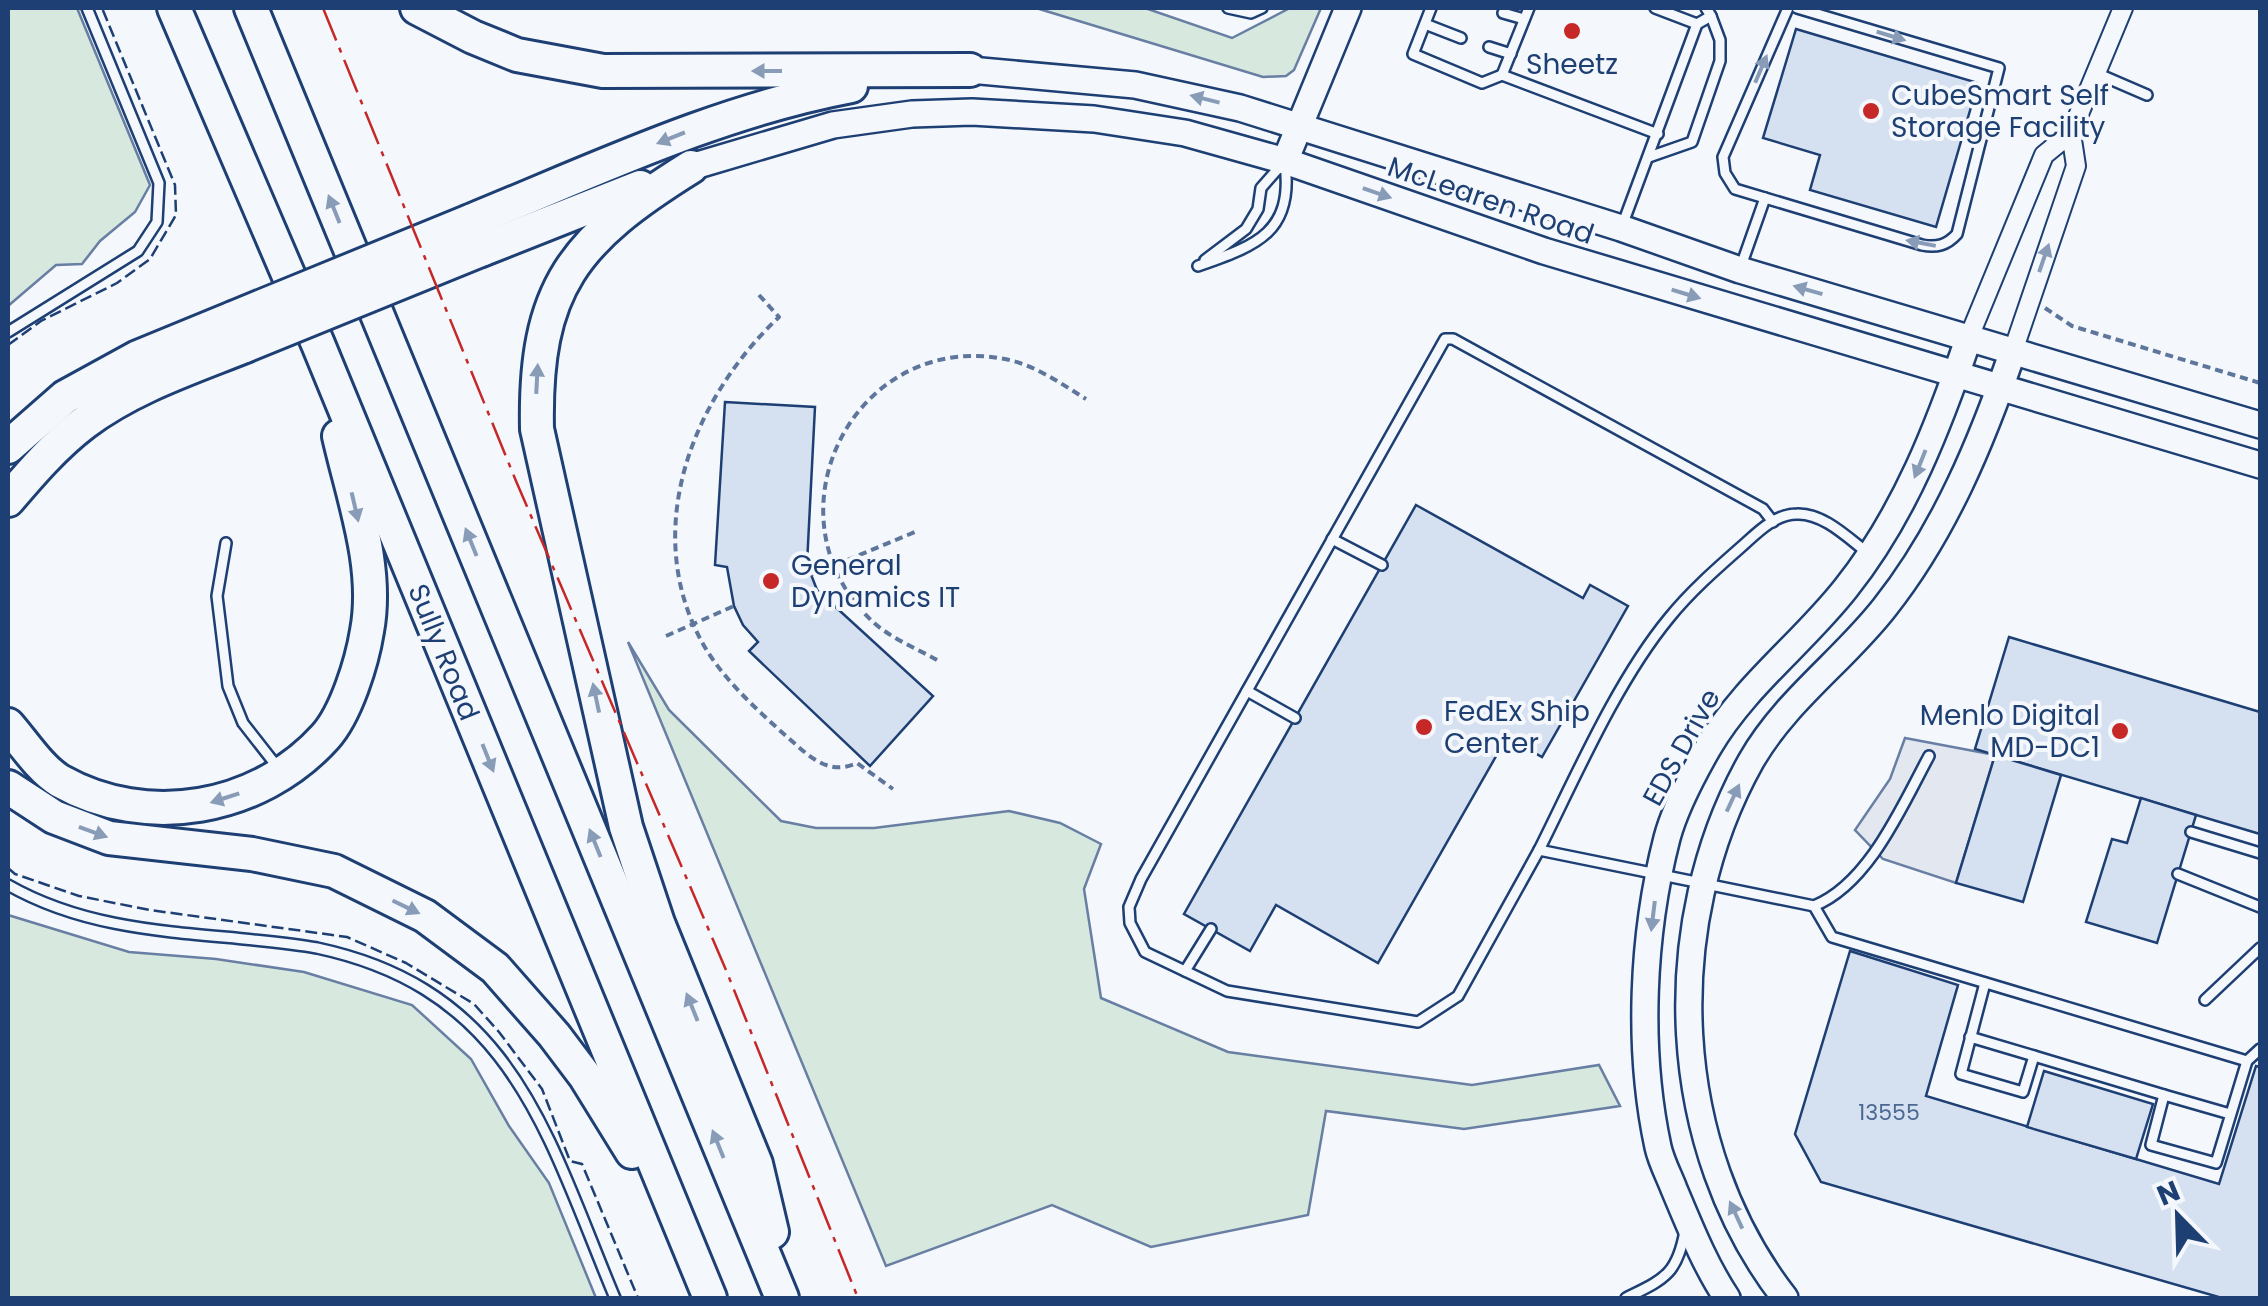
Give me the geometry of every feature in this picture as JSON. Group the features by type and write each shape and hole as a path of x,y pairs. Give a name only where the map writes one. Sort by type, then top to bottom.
{"highway":[{"name":"Sully Road","path":"174,8 318,344 710,1298"},
{"path":"251,8 785,1298"},
{"path":"417,8 516,55 603,71 970,70"},
{"path":"8,500 44,458 85,422 239,332 476,235 704,125 788,98 970,70"},
{"path":"691,167 607,225 568,271 544,326 536,375 537,429 626,827 658,923 756,1164 785,1298"},
{"path":"476,235 691,167"},
{"path":"8,447 65,397 138,358 239,332"},
{"path":"8,725 56,779 105,800 186,809 226,800 283,776 328,734 354,681 368,629 369,568 318,344"},
{"path":"8,787 54,817 109,838 252,854 334,871 425,916 495,968 554,1035 585,1076 690,1251"}],"main road":[{"path":"1285,162 1348,8"},
{"name":"McLearen Road","path":"970,70 1135,85 1208,100 1621,228 1740,270 2260,426"},
{"name":"McLearen Road","path":"691,167 832,125 912,114 972,112 1094,119 1185,133 1285,162 1544,252 2260,466"},
{"name":"EDS Drive","path":"1728,1298 1687,1220 1658,1150 1648,1076 1648,953 1668,835 1687,789 1732,710 1830,607 1870,555 1913,480 1969,337"},
{"path":"1785,1298 1750,1246 1724,1191 1696,1098 1689,1048 1688,985 1704,884 1717,835 1752,760 1785,712 1884,609 1915,566 1959,488 2013,351"}],"street":[{"path":"2013,351 2076,166 2072,133 2123,8"},
{"path":"1969,337 2044,155 2072,133"}],"lane":[{"path":"8,332 138,251 157,222 160,184 87,8"},
{"path":"1228,8 1250,13 1262,8"},
{"path":"1431,8 1413,54 1482,83 1502,75 1658,134"},
{"path":"1502,75 1528,8"},
{"path":"1655,8 1697,24"},
{"path":"1788,8 1723,157 1725,173 1735,189 1922,245 1933,247 1951,240 1957,234 1999,68 1797,8"},
{"path":"1621,228 1697,24 1708,12 1720,40 1720,61 1692,142 1649,157"},
{"path":"1503,13 1524,19"},
{"path":"1425,24 1461,38"},
{"path":"1489,47 1511,54"},
{"path":"2096,73 2147,94"},
{"path":"1285,162 1289,192 1273,228 1254,245 1198,266 1246,230 1258,209 1261,188 1285,162"},
{"path":"1740,270 1765,198"},
{"path":"1772,522 1763,509 1452,339 1445,339 1141,878 1129,907 1130,923 1145,952 1227,991 1418,1022 1458,996 1622,691 1654,638 1686,599 1772,522 1789,515 1812,516 1870,555"},
{"path":"1332,539 1382,566"},
{"path":"226,544 217,596 228,686 244,723 283,776"},
{"path":"1246,691 1295,718"},
{"path":"1539,850 1814,906 1830,900 1876,852 1930,756"},
{"path":"156,843 158,808"},
{"path":"2191,832 2260,852"},
{"path":"2178,874 2260,908"},
{"path":"8,885 48,905 99,921 317,948 378,966 430,991 480,1032 529,1098 548,1134 615,1298"},
{"path":"1814,906 1832,937 2247,1060"},
{"path":"1185,972 1211,929"},
{"path":"2205,1000 2260,948"},
{"path":"1985,982 1961,1074 2023,1092 2034,1056"},
{"path":"1970,1037 2230,1114"},
{"path":"2164,1095 2151,1145 2216,1163 2247,1060 2260,1049"},
{"path":"1626,1298 1673,1270 1682,1250 1687,1220"}],"path":[{"path":"758,295 779,316 732,370 695,432 678,504 676,556 694,624 728,678 802,749 836,769 857,763 893,789"},
{"path":"2029,302 2054,311 2072,326 2260,383"},
{"path":"937,660 874,623 834,566 824,532 822,506 824,482 839,437 851,418 889,384 932,362 981,356 1028,366 1086,399"},
{"path":"811,575 915,532"},
{"path":"666,636 734,606"}],"shaded area":[{"path":"8,8 77,8 150,185 135,212 100,241 82,264 56,265 8,306"},
{"path":"1036,8 1145,8 1232,38 1290,8 1321,8 1294,70 1286,76 1263,77"},
{"path":"628,642 669,710 781,821 816,828 874,828 1009,811 1060,823 1101,844 1084,889 1101,998 1228,1052 1472,1085 1599,1065 1620,1106 1464,1129 1326,1111 1308,1215 1151,1247 1052,1205 886,1266"},
{"path":"1905,738 1995,755 1956,883 1883,859 1855,830 1890,779"},
{"path":"8,915 129,952 304,972 412,1005 471,1059 509,1126 549,1183 596,1298 8,1298"}],"building":[{"name":"CubeSmart Self Storage Facility","path":"1796,29 1978,83 1936,227 1810,190 1820,155 1763,138"},
{"name":"General Dynamics IT","path":"725,402 815,407 807,564 817,590 933,696 870,766 749,651 758,642 743,625 734,606 727,567 715,565"},
{"name":"FedEx Ship Center","path":"1416,505 1583,598 1590,585 1628,606 1542,757 1507,737 1378,963 1276,905 1250,951 1184,914"},
{"name":"Menlo Digital MD-DC1","path":"2009,637 2260,712 2260,834 1975,749"},
{"path":"1995,755 2061,775 2023,902 1956,883"},
{"path":"2141,798 2196,815 2157,943 2086,922 2112,839 2127,843"},
{"path":"1850,951 1958,985 1926,1096 2219,1184 2256,1066 2260,1067 2260,1298 2222,1298 1821,1182 1795,1134"},
{"path":"2044,1071 2153,1104 2136,1159 2027,1127"}],"fence":[{"path":"8,345 41,321 117,283 150,259 176,215 175,185 102,8"},
{"path":"8,868 15,874 79,896 150,910 347,937 406,963 474,1004 542,1089 570,1161 582,1164 638,1298"}],"power":[{"path":"323,8 516,481 726,970 858,1298"}],"place":[{"name":"Sheetz","path":"1572,31"},
{"name":"CubeSmart Self Storage Facility","path":"1871,111"},
{"name":"General Dynamics IT","path":"771,581"},
{"name":"FedEx Ship Center","path":"1424,727"},
{"name":"Menlo Digital MD-DC1","path":"2120,731"}]}
